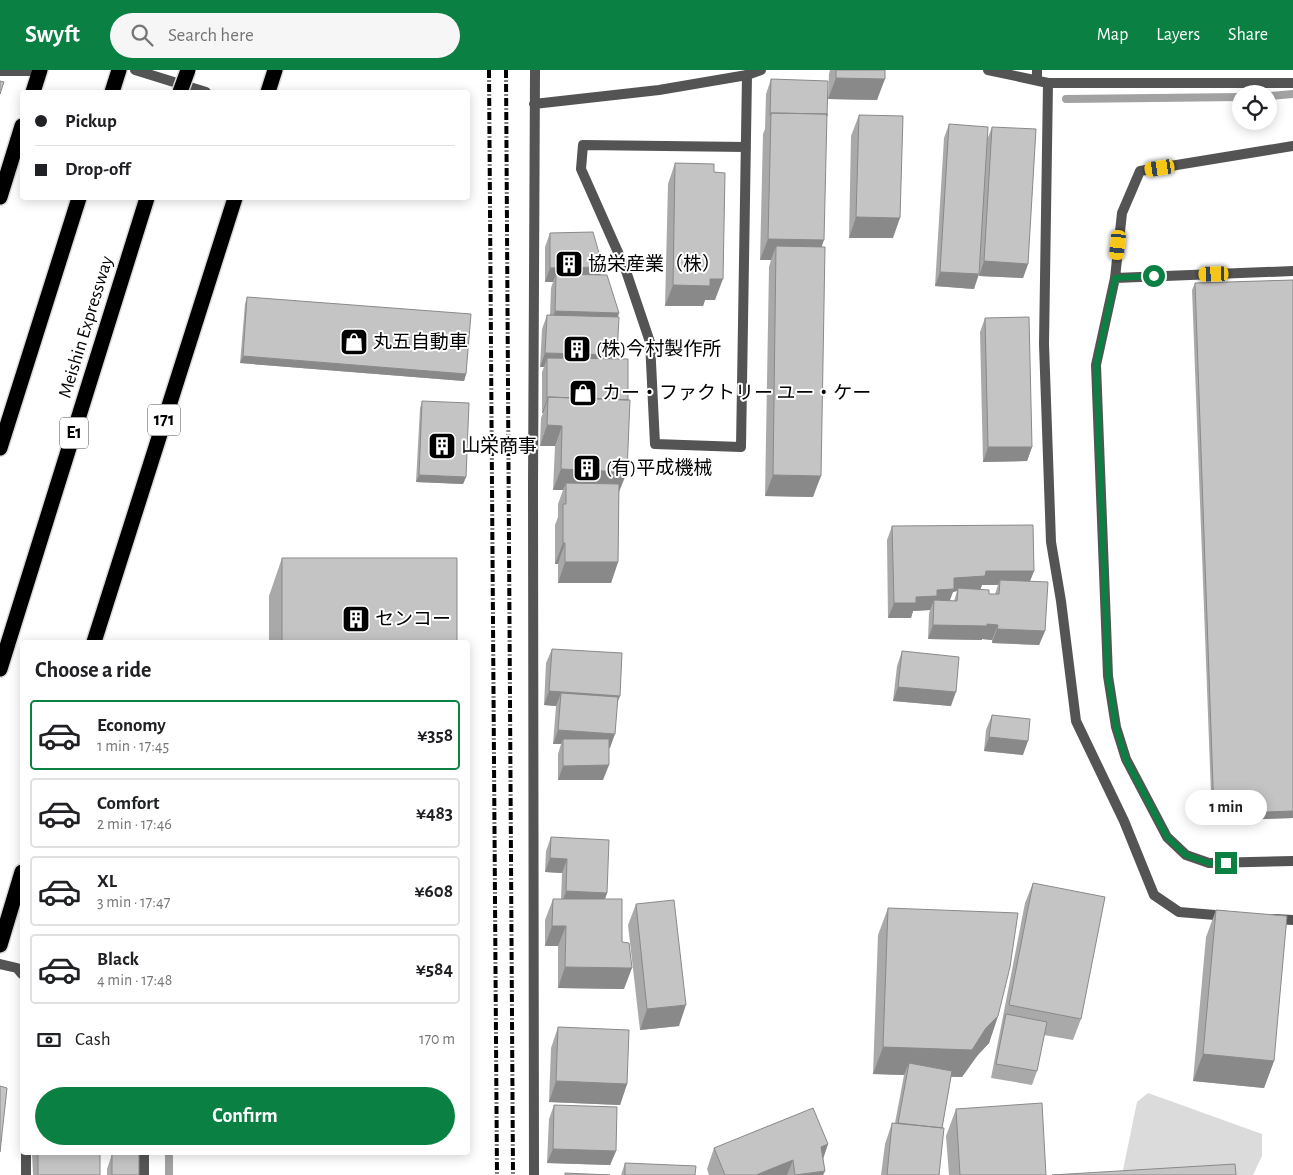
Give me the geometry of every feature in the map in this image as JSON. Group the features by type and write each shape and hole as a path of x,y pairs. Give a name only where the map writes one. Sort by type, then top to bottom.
{"highway":[{"path":"181,90 188,70"},
{"path":"269,90 275,70"},
{"path":"34,90 40,71"},
{"path":"0,197 20,132"},
{"path":"0,448 78,200"},
{"name":"Meishin Expressway","path":"0,669 146,200"},
{"name":"171","path":"95,640 234,200"},
{"path":"1,935 20,878"}],"street":[{"path":"135,70 200,90"},
{"path":"534,1175 535,70"},
{"path":"534,104 659,90 747,75 761,70"},
{"path":"988,70 1037,75 1048,83 1293,83"},
{"path":"0,71 40,71"},
{"path":"746,147 583,144 581,169 625,268 650,342 655,444 741,447 746,147 747,75"},
{"path":"1048,83 1044,344 1050,542 1061,601 1076,722 1124,821 1154,895 1180,912 1235,916"},
{"path":"1293,146 1140,171 1122,213 1115,278 1096,366 1108,676 1116,727 1126,760 1167,837 1186,855 1209,863 1293,861"},
{"path":"1115,278 1293,271"},
{"path":"1263,918 1293,920"},
{"path":"0,964 17,968 20,972"},
{"path":"26,1155 26,1175"},
{"path":"144,1155 144,1175"}],"shaded area":[{"path":"1148,1093 1262,1134 1262,1156 1253,1175 1122,1175 1137,1102"}],"building":[{"path":"836,70 885,70 885,79 836,78"},
{"path":"771,79 828,81 827,116 827,114 771,113 770,115"},
{"path":"0,81 4,82 0,94"},
{"path":"771,113 827,114 824,240 768,239"},
{"path":"859,115 903,116 900,218 856,217"},
{"path":"949,124 988,127 979,274 940,272"},
{"path":"992,127 1036,129 1028,264 984,261"},
{"path":"675,163 714,164 714,172 725,173 723,279 710,279 710,286 673,285"},
{"path":"593,232 603,267 550,268 550,233"},
{"path":"776,246 825,247 821,476 773,475"},
{"path":"556,274 607,275 619,313 555,311"},
{"path":"1293,280 1293,811 1214,814 1195,283"},
{"path":"247,297 471,314 466,374 243,356"},
{"path":"547,315 619,317 617,355 545,353"},
{"path":"1029,317 1032,447 988,447 985,318"},
{"path":"547,358 628,359 628,400 548,397 547,399"},
{"path":"548,397 630,400 627,472 561,469 562,426 547,425"},
{"name":"山栄商事","path":"422,401 469,403 466,477 419,475"},
{"path":"566,483 619,484 618,562 565,562 563,504 566,504"},
{"path":"1033,525 1034,571 986,571 985,576 954,578 954,589 937,590 937,596 916,597 916,603 894,603 892,526"},
{"path":"282,558 457,558 457,640 282,640"},
{"path":"1000,580 1048,582 1045,631 997,629 998,625 987,624 987,626 933,625 934,600 957,601 958,588 989,590 989,594 999,594"},
{"path":"552,649 622,653 620,696 549,691"},
{"path":"902,651 959,657 956,692 898,687"},
{"path":"561,693 618,697 615,734 558,730"},
{"path":"992,715 1030,719 1028,741 989,737"},
{"path":"563,739 609,739 609,765 563,766"},
{"path":"551,837 609,840 607,893 566,891 567,859 550,858"},
{"path":"1033,883 1105,897 1081,1019 1009,1005"},
{"path":"553,899 622,899 622,942 629,943 632,968 565,967 566,926 552,926"},
{"path":"674,900 686,1005 647,1009 636,904"},
{"path":"888,908 1018,913 1010,967 998,1016 986,1028 972,1050 883,1047"},
{"path":"1216,910 1287,916 1274,1061 1203,1054"},
{"path":"1006,1014 1047,1022 1037,1071 996,1064"},
{"path":"558,1027 629,1030 627,1084 556,1081"},
{"path":"909,1063 952,1071 942,1128 898,1123"},
{"path":"0,1086 7,1088 0,1152"},
{"path":"1042,1103 1046,1175 960,1175 956,1109"},
{"path":"554,1105 617,1107 616,1151 553,1149"},
{"path":"813,1108 828,1144 821,1147 825,1171 795,1175 793,1160 756,1175 725,1175 714,1148"},
{"path":"892,1123 944,1128 939,1175 887,1175"},
{"path":"38,1155 100,1155 100,1175 38,1175"},
{"path":"112,1155 139,1155 139,1175 112,1175"},
{"path":"625,1163 696,1166 695,1175 625,1175"},
{"path":"1235,1164 1236,1175 1052,1175"},
{"path":"565,1173 610,1175 565,1175"}],"waterway":[{"path":"1277,95 1293,94"},
{"path":"1066,99 1232,97"},
{"path":"169,1155 169,1175"}],"railway":[{"path":"489,70 497,1175"},
{"path":"506,70 513,1175"}],"place":[{"name":"協栄産業（株）","path":"569,264"},
{"name":"丸五自動車","path":"354,342"},
{"name":"(株)今村製作所","path":"577,349"},
{"name":"カー・ファクトリー ユー・ケー","path":"583,393"},
{"name":"山栄商事","path":"442,446"},
{"name":"(有)平成機械","path":"587,468"},
{"name":"センコー","path":"356,619"}],"route":[{"path":"1154,276 1115,278 1096,366 1108,676 1116,727 1126,760 1167,837 1186,855 1209,863 1226,863"}]}
